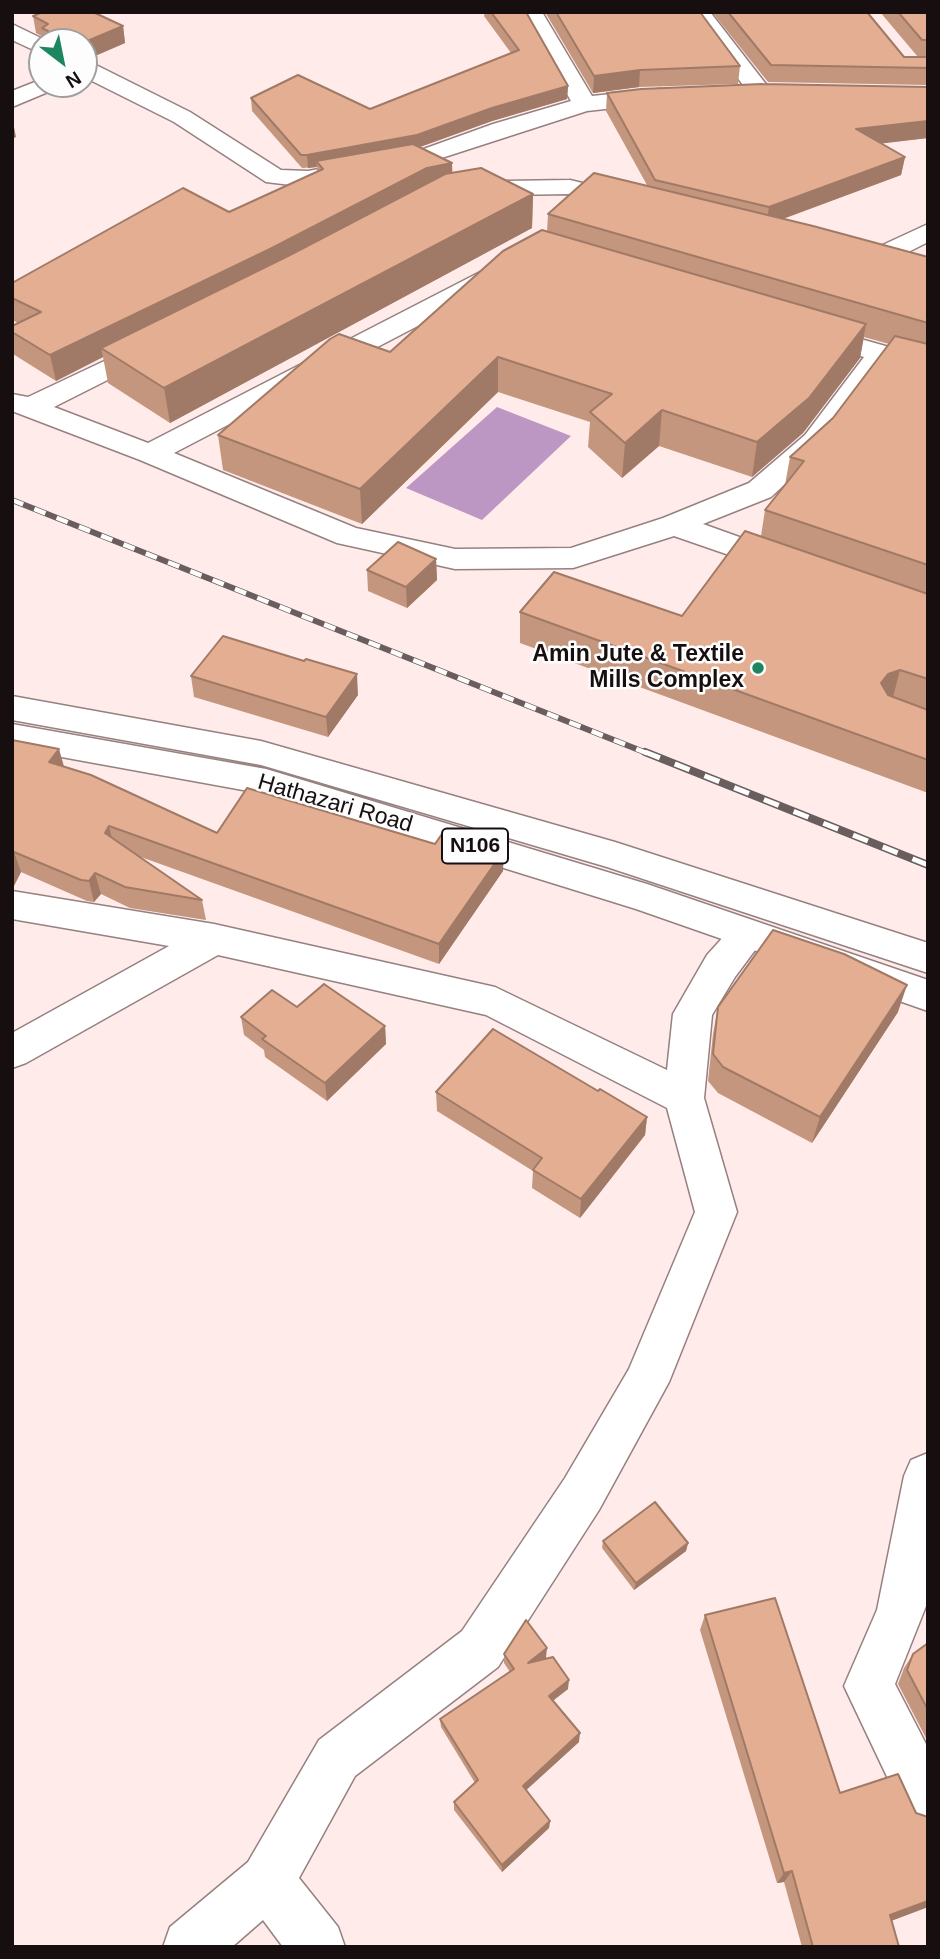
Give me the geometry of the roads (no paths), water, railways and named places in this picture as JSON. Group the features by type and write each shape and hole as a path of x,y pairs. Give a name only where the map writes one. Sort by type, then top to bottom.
{"main road":[{"path":"531,12 584,104"},
{"path":"699,12 760,92"},
{"path":"12,32 28,40"},
{"path":"98,75 182,117 275,177 291,178 308,178 423,158 501,129 584,104 639,97 680,96"},
{"path":"12,100 28,93"},
{"path":"733,94 788,93"},
{"path":"451,198 504,188 570,187 649,206"},
{"path":"870,261 928,232"},
{"path":"844,255 905,270"},
{"path":"150,454 514,265"},
{"path":"789,326 928,367"},
{"path":"21,404 175,335"},
{"path":"21,404 348,536 456,559 573,558 674,525 760,490 816,441 881,353"},
{"path":"674,525 814,574"},
{"name":"Hathazari Road","path":"12,708 261,753 615,856 928,958"},
{"name":"Hathazari Road","path":"12,736 266,782 647,898 928,996"},
{"path":"12,905 214,939 495,1002 684,1098"},
{"path":"190,1947 267,1881 337,1758 480,1649 582,1494 646,1382 716,1212 684,1098 693,1014 721,966 748,934"},
{"path":"12,1052 214,939"},
{"path":"928,1476 901,1612 869,1686 928,1804"},
{"path":"267,1881 318,1947"}],"railway":[{"path":"12,500 649,754"},
{"path":"645,752 928,865"}],"place":[{"name":"Amin Jute & Textile Mills Complex","path":"758,668"}]}
